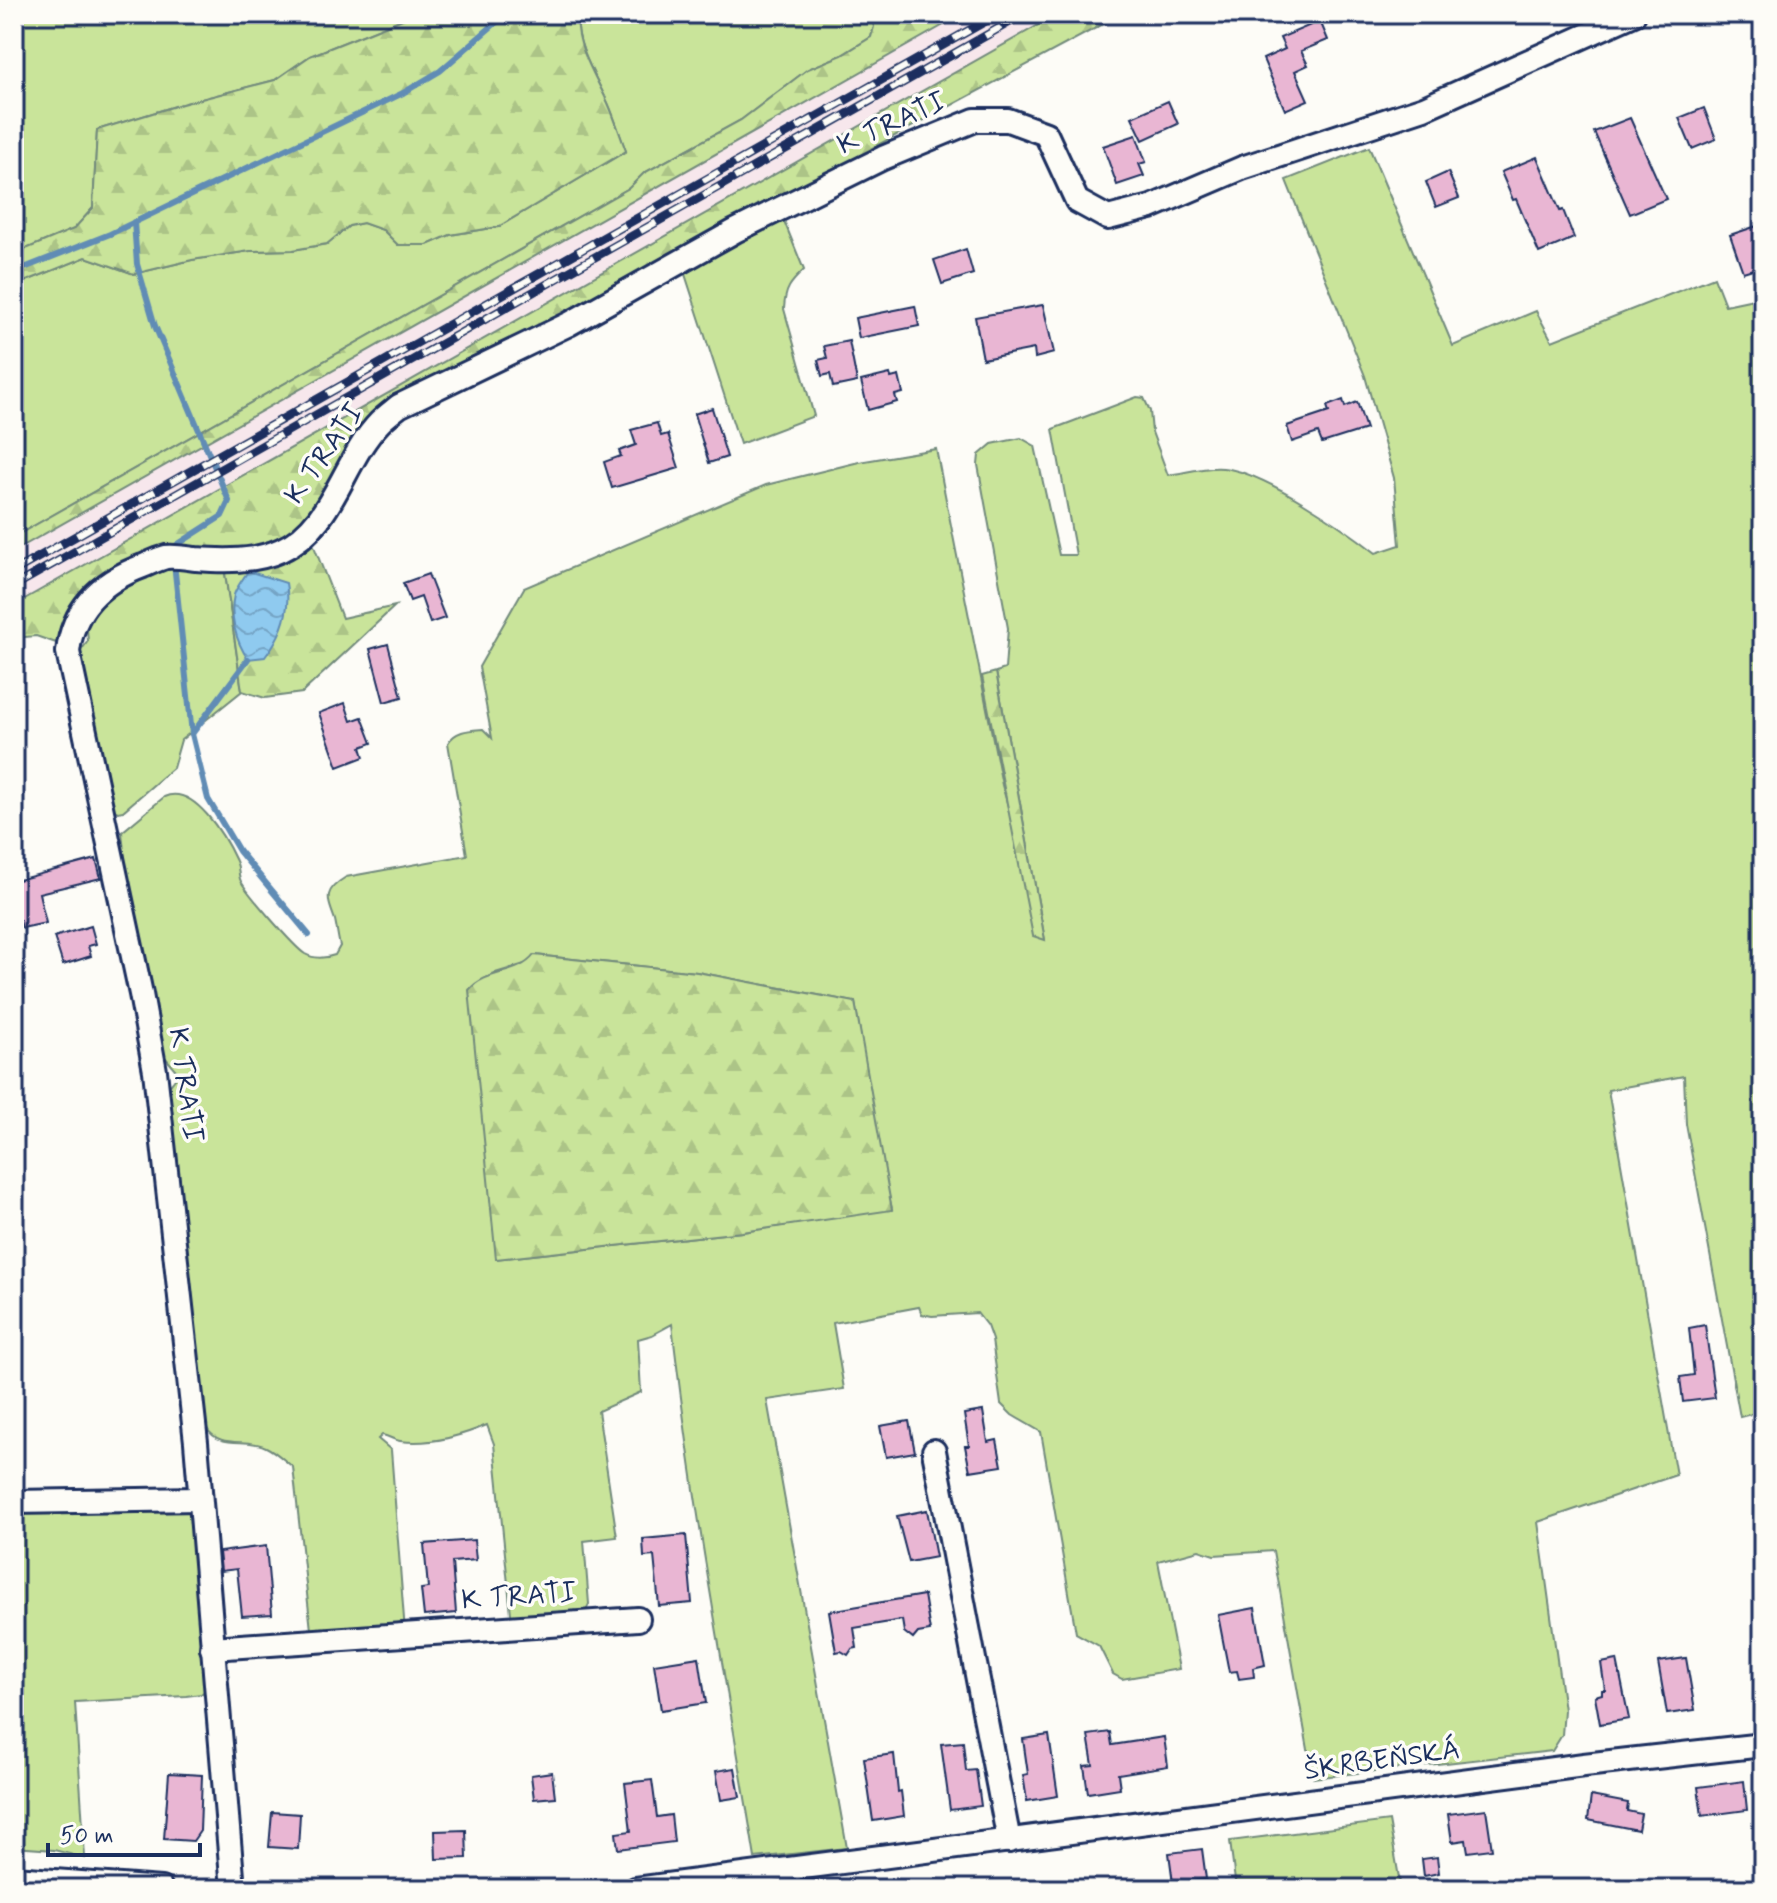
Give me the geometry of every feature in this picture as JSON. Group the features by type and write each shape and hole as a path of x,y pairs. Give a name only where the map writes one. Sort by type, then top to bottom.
{"street":[{"name":"K TRATI","path":"233,1889 196,1442 155,1071 68,652 73,624 84,606 99,589 123,573 167,557 225,561 261,557 280,550 301,538 321,517 379,423 399,406 569,324 735,231 883,158 975,120 1008,120 1046,134 1077,201 1108,218 1151,207 1271,158 1424,108 1634,14"},
{"path":"934,1451 1009,1841"},
{"path":"14,1502 199,1499"},
{"name":"K TRATI","path":"212,1648 638,1619"},
{"name":"ŠKRBEŇSKÁ","path":"636,1889 1584,1765 1763,1745"},
{"path":"14,1878 161,1889"}],"shaded area":[{"path":"963,14 1058,14 14,605 14,551"}],"green space":[{"path":"14,14 415,14 310,56 275,80 97,130 93,208 74,229 14,254"},
{"path":"415,14 578,14 579,37 626,151 498,227 450,235 427,245 398,245 383,230 363,223 349,226 327,244 192,260 134,274 86,257 14,286 14,254 74,229 93,208 97,130 275,80 310,56"},
{"path":"578,14 872,14 874,27 871,37 842,55 808,69 741,120 644,173 629,188 14,537 14,286 86,257 134,274 192,260 326,244 349,226 363,223 383,230 398,245 427,245 450,235 498,227 626,151 579,37"},
{"path":"872,14 963,14 14,551 14,537 629,188 644,173 741,120 808,69 842,55 871,37 874,27"},
{"path":"1058,14 1122,14 872,148 874,157 564,321 404,396 313,514 291,536 265,549 138,559 62,645 36,636 14,638 14,605"},
{"path":"1369,147 1453,346 1536,311 1552,341 1714,277 1725,305 1763,297 1763,1411 1740,1417 1686,1124 1684,1076 1608,1090 1676,1475 1538,1522 1564,1710 1562,1735 1552,1751 1313,1778 1273,1551 1214,1555 1199,1550 1158,1561 1179,1669 1122,1679 1113,1674 1099,1646 1076,1633 1041,1432 1012,1415 1001,1404 992,1340 987,1326 977,1313 932,1316 922,1314 919,1307 833,1323 844,1389 767,1400 847,1848 755,1858 699,1525 672,1324 638,1339 641,1392 598,1411 617,1537 584,1541 589,1604 582,1620 512,1624 494,1444 487,1425 433,1441 400,1441 382,1435 378,1439 391,1450 405,1632 312,1639 293,1467 266,1447 225,1441 211,1434 206,1427 168,1088 179,1074 165,1057 125,861 122,832 164,797 175,795 186,798 197,805 216,827 238,865 243,885 291,941 309,956 320,958 335,955 340,946 329,896 339,882 346,877 467,855 448,743 459,733 473,730 483,729 492,738 479,667 524,588 766,485 859,462 936,449 1002,785 1045,940 996,672 1005,669 1008,628 978,465 979,455 992,444 1021,438 1035,446 1059,555 1076,555 1053,429 1137,397 1144,398 1150,411 1152,432 1168,475 1216,468 1240,472 1260,479 1302,502 1376,553 1400,545 1394,478 1365,376 1286,180","holes":["535,955 697,972 855,1002 892,1209 742,1232 496,1259 492,974 528,963"]},
{"path":"782,216 804,270 789,287 784,309 814,416 740,444 684,271"},
{"path":"312,541 342,618 395,606 302,693 265,698 242,691 224,566"},
{"path":"224,566 242,691 181,740 173,768 123,811 113,810 80,652 88,641 86,618 121,584 168,567"},
{"path":"996,672 1045,940 1033,936 982,676"},
{"path":"534,955 697,972 855,1002 892,1210 742,1232 496,1259 469,990 484,979 527,962"},
{"path":"190,1508 195,1514 207,1689 201,1694 186,1696 75,1702 85,1858 54,1850 14,1847 14,1509"},
{"path":"1389,1821 1401,1889 1236,1889 1230,1841"}],"water":[{"path":"248,571 286,583 287,593 284,622 276,640 265,657 248,659 237,637 232,611 235,592"}],"building":[{"path":"1320,21 1328,40 1301,51 1308,65 1295,71 1308,100 1285,110 1263,59 1285,49 1280,38"},
{"path":"1168,101 1178,124 1143,140 1132,117"},
{"path":"1704,108 1716,139 1692,149 1679,118"},
{"path":"1630,118 1666,199 1630,214 1594,132"},
{"path":"1136,135 1146,162 1139,164 1144,176 1117,185 1103,146"},
{"path":"1537,157 1574,238 1539,253 1501,172"},
{"path":"1448,172 1459,198 1436,207 1426,182"},
{"path":"1763,224 1763,266 1743,272 1730,235"},
{"path":"966,249 973,274 942,284 934,260"},
{"path":"1043,305 1054,353 1035,358 1034,349 983,359 975,317"},
{"path":"915,306 919,326 859,338 855,318"},
{"path":"849,341 857,382 833,387 830,374 822,376 818,360 827,358 824,346"},
{"path":"890,374 891,378 899,376 903,393 895,395 897,402 868,410 861,381"},
{"path":"1343,400 1345,407 1357,402 1366,429 1322,443 1318,433 1292,442 1287,426 1329,412 1327,406"},
{"path":"712,408 727,457 709,463 694,414"},
{"path":"657,423 661,436 668,434 679,468 612,488 604,462 621,456 619,451 636,445 631,430"},
{"path":"428,574 445,618 430,623 421,597 410,601 403,583"},
{"path":"388,644 402,697 384,702 370,649"},
{"path":"345,703 351,721 362,717 372,743 361,747 364,757 338,767 319,713"},
{"path":"96,859 101,878 39,893 46,923 22,928 20,921 14,922 14,881"},
{"path":"91,926 96,944 88,946 91,956 63,965 54,937"},
{"path":"1705,1325 1715,1398 1683,1402 1680,1377 1694,1375 1689,1328"},
{"path":"983,1411 988,1442 997,1440 1002,1466 970,1471 964,1414"},
{"path":"909,1421 915,1452 886,1457 880,1426"},
{"path":"927,1510 936,1557 909,1562 897,1516"},
{"path":"686,1535 692,1603 659,1606 654,1556 644,1557 643,1539"},
{"path":"474,1540 476,1560 452,1562 456,1613 424,1616 421,1589 428,1588 424,1544"},
{"path":"266,1546 272,1614 242,1616 237,1569 221,1571 219,1552"},
{"path":"924,1595 930,1631 918,1633 913,1639 904,1632 902,1620 854,1628 857,1648 848,1655 836,1652 829,1611"},
{"path":"1255,1608 1265,1665 1253,1668 1254,1677 1239,1679 1237,1671 1229,1672 1218,1615"},
{"path":"699,1657 706,1703 661,1710 654,1664"},
{"path":"1686,1658 1695,1710 1667,1714 1658,1662"},
{"path":"1617,1660 1629,1719 1600,1724 1595,1696 1605,1690 1601,1663"},
{"path":"1110,1732 1112,1745 1164,1737 1168,1766 1118,1774 1120,1788 1088,1793 1084,1766 1093,1765 1088,1735"},
{"path":"1049,1735 1058,1796 1027,1801 1023,1775 1028,1774 1023,1739"},
{"path":"963,1742 966,1771 976,1770 981,1806 950,1810 941,1744"},
{"path":"894,1754 904,1816 873,1821 864,1758"},
{"path":"735,1768 740,1797 721,1800 716,1771"},
{"path":"552,1772 555,1797 534,1799 531,1775"},
{"path":"169,1773 202,1775 200,1831 193,1841 164,1839"},
{"path":"652,1780 657,1817 671,1815 674,1842 618,1849 616,1833 631,1831 625,1783"},
{"path":"1744,1781 1747,1810 1702,1816 1698,1787"},
{"path":"1591,1796 1628,1803 1627,1811 1641,1814 1638,1830 1588,1820"},
{"path":"1486,1809 1492,1849 1468,1852 1466,1840 1452,1842 1448,1814"},
{"path":"272,1812 300,1814 298,1849 269,1847"},
{"path":"466,1830 467,1858 436,1859 435,1831"},
{"path":"1202,1849 1206,1879 1173,1883 1169,1853"},
{"path":"1437,1857 1439,1873 1424,1876 1422,1859"}],"waterway":[{"path":"14,272 110,234 403,93 440,71 506,14"},
{"path":"134,222 137,264 155,326 229,501 222,516 172,548 173,552"},
{"path":"174,563 192,734 208,799 239,851 309,935"},
{"path":"192,734 248,659"}],"railway":[{"path":"14,571 998,14"},
{"path":"14,586 1024,14"}]}
